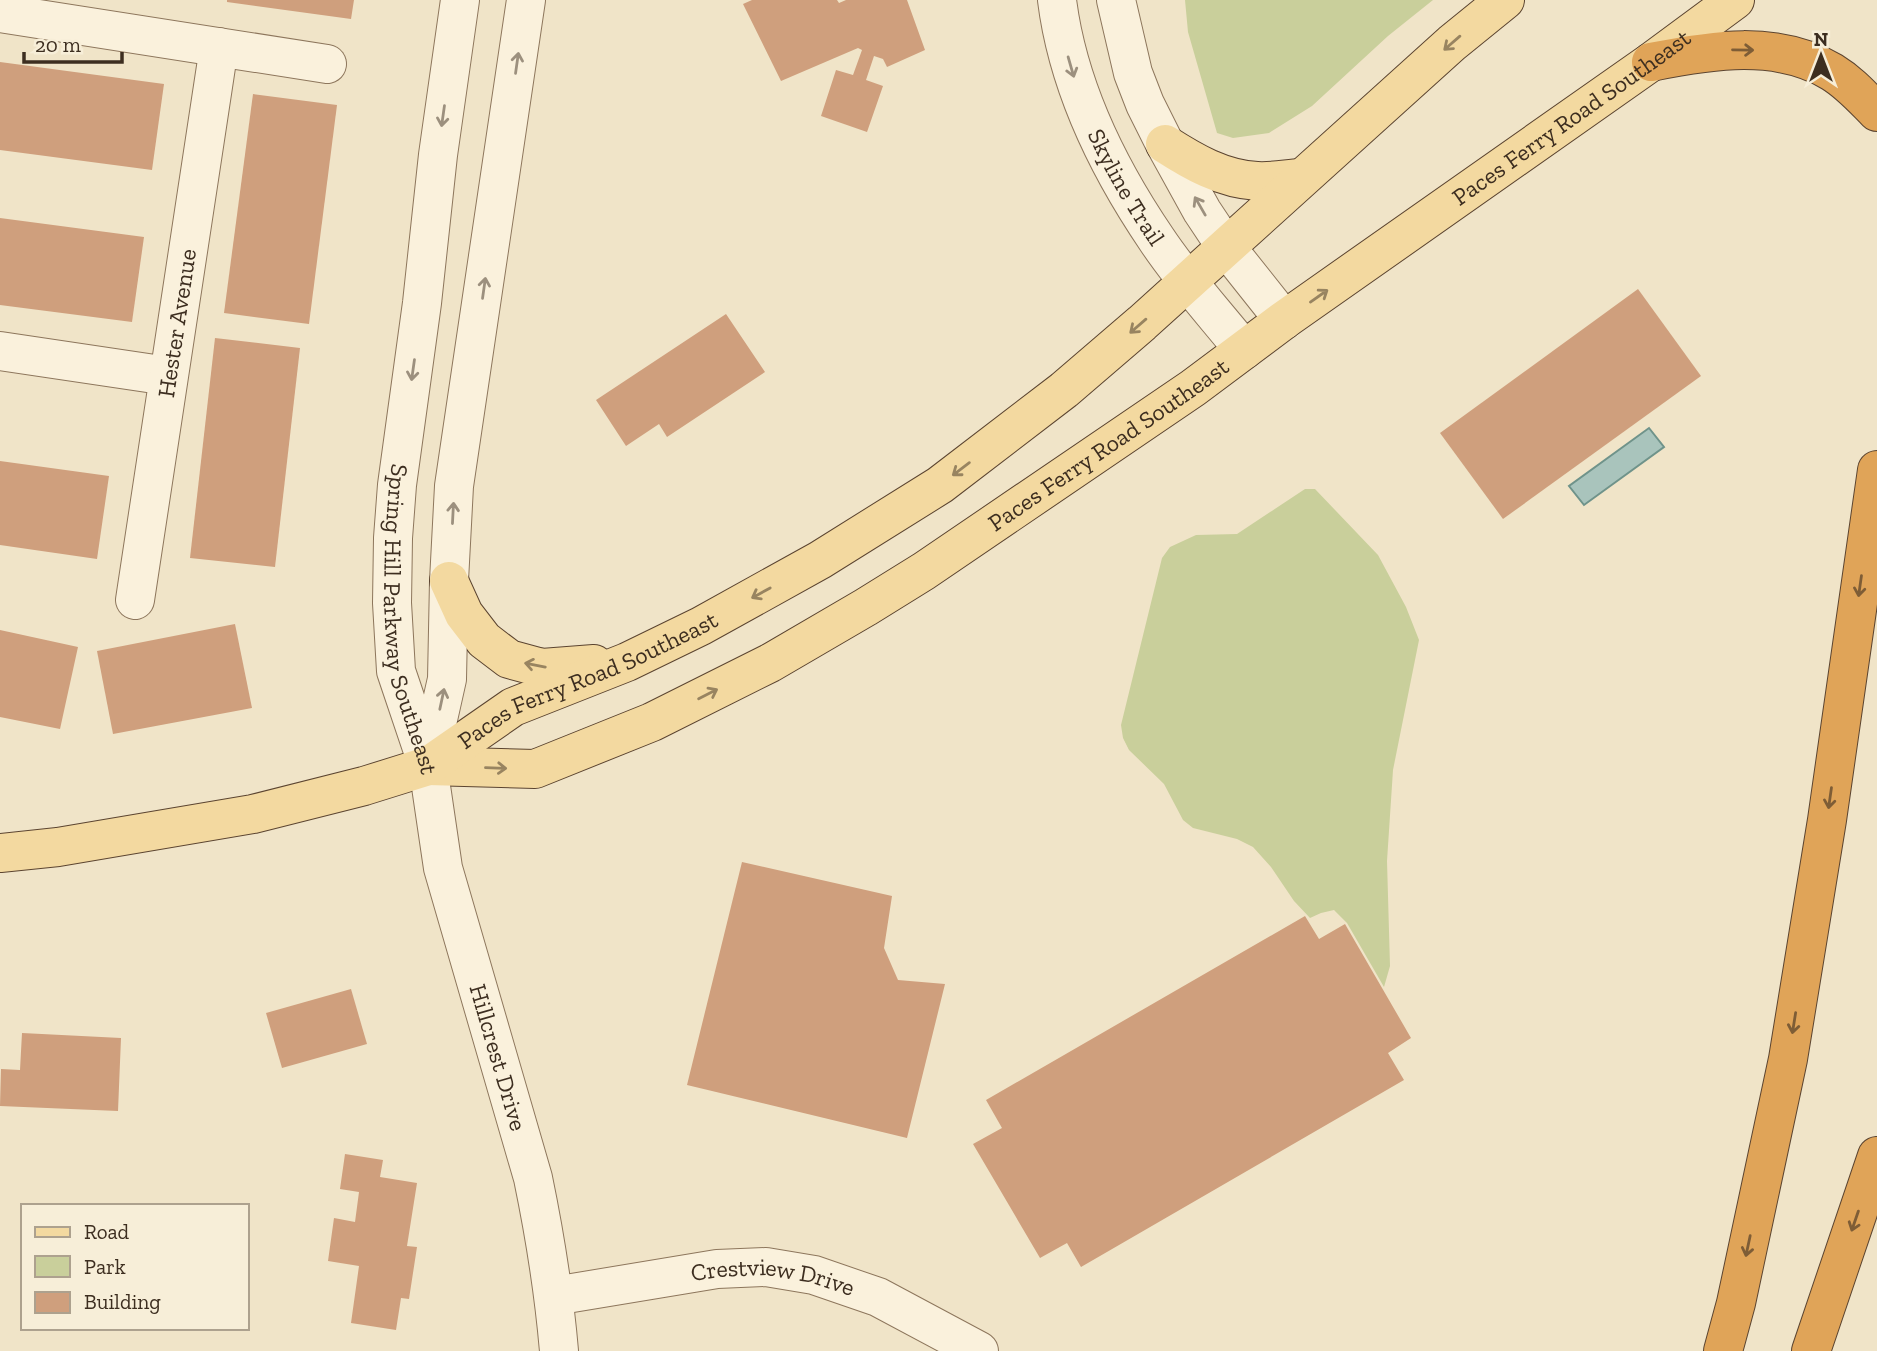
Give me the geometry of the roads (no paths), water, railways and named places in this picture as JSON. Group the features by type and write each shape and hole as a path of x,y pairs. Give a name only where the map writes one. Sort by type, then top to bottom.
{"highway":[{"path":"1651,62 1735,50 1783,53 1808,60 1833,72 1854,88 1877,112"},
{"path":"1723,1351 1736,1303 1788,1059 1827,820 1877,470"},
{"path":"1811,1351 1877,1156"}],"main road":[{"name":"Paces Ferry Road Southeast","path":"0,852 58,847 253,814 364,786 428,766 513,707 627,662 701,626 820,560 940,485 1064,390 1452,43 1504,0"},
{"name":"Paces Ferry Road Southeast","path":"428,766 535,769 652,722 770,663 866,607 924,571 1193,388 1284,320 1735,0"},
{"path":"1165,144 1191,161 1232,177 1256,181 1301,177"},
{"path":"449,581 464,614 484,640 509,659 542,668 627,662"}],"street":[{"name":"Spring Hill Parkway Southeast","path":"428,766 396,671 392,603 393,538 397,485 422,303 438,155 460,0"},
{"name":"Spring Hill Parkway Southeast","path":"428,766 447,678 454,486 526,0"},
{"name":"Skyline Trail","path":"1057,0 1072,71 1112,167 1158,242 1244,350"},
{"path":"1116,0 1133,73 1165,144 1202,211 1226,247 1284,320"},
{"path":"0,13 327,64"},
{"name":"Hester Avenue","path":"135,600 219,47"},
{"path":"0,351 169,376"},
{"name":"Hillcrest Drive","path":"428,766 443,868 530,1167 554,1296 559,1351"},
{"name":"Crestview Drive","path":"554,1296 717,1269 766,1267 814,1275 878,1297 979,1351"}],"water":[{"path":"1649,428 1664,447 1584,505 1569,486"}]}
